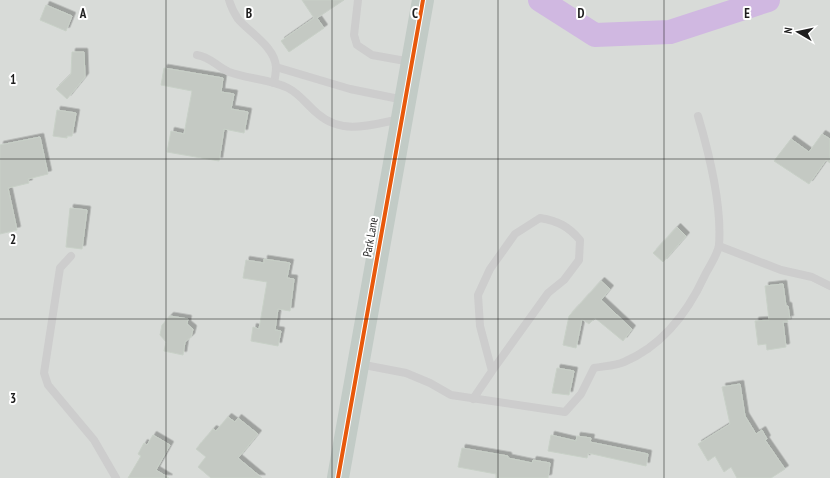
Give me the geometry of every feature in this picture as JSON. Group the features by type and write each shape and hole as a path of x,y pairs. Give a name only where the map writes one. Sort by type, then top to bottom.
{"street":[{"name":"Park Lane","path":"338,478 402,110 423,0"}],"lane":[{"path":"229,0 238,19 263,44 273,57 276,67 274,82"},
{"path":"358,0 354,35 357,45 372,55 412,62"},
{"path":"198,55 208,57 230,72 274,82 298,94 318,115 337,126 353,128 402,110"},
{"path":"276,67 350,89 402,110"},
{"path":"358,364 406,373 430,383 451,395 565,412 580,394 594,368 623,363 648,348 672,328 695,298 719,246 717,204 707,145 698,116"},
{"path":"473,399 548,293 564,280 579,260 580,240 570,228 556,221 540,218 515,234 490,269 478,295 480,326 492,371"},
{"path":"719,246 782,270 812,277 830,286"},
{"path":"71,256 60,268 44,373 45,379 48,385 94,440 116,478"}],"shaded area":[{"path":"0,0 830,0 830,478 0,478"}],"building":[{"path":"302,0 344,0 317,18 324,28 289,52 281,41 314,18"},
{"path":"46,5 72,16 66,31 40,20"},
{"path":"72,52 84,52 85,77 67,99 56,89 71,74"},
{"path":"164,68 223,78 221,92 234,94 231,109 248,112 244,133 224,129 219,161 167,152 171,131 184,134 192,91 161,85"},
{"path":"57,110 76,113 72,136 67,136 67,138 53,136"},
{"path":"822,134 830,139 830,163 826,160 809,184 774,161 791,139 809,152"},
{"path":"40,137 48,174 28,179 29,183 8,188 17,230 0,234 0,145"},
{"path":"70,208 87,210 82,249 66,247"},
{"path":"677,227 686,236 663,262 653,253"},
{"path":"264,259 290,263 287,278 294,279 290,311 278,309 275,330 281,331 278,346 251,341 253,327 259,329 267,282 243,278 246,260 264,263"},
{"path":"601,281 610,289 601,300 632,329 623,341 595,318 589,324 582,319 576,348 563,345 569,316"},
{"path":"783,284 786,306 788,306 790,319 787,319 788,322 783,322 786,347 767,350 766,344 758,345 755,321 769,320 765,286"},
{"path":"170,316 188,319 187,324 193,329 191,337 185,342 183,355 164,351 166,342 160,335 162,325"},
{"path":"557,368 574,371 569,395 552,393"},
{"path":"740,384 745,416 756,434 762,430 767,439 765,440 785,469 771,478 737,478 731,467 724,472 715,456 708,461 698,444 730,424 722,387"},
{"path":"228,417 235,422 238,418 258,434 238,458 262,478 211,478 198,467 206,457 196,449 213,429 216,431"},
{"path":"153,435 170,445 156,470 169,478 128,478 141,456 138,454 144,443 147,445"},
{"path":"551,435 576,441 577,436 591,438 590,442 648,454 646,466 588,453 587,458 548,451"},
{"path":"462,448 508,456 508,458 532,463 533,460 550,463 548,478 496,478 496,474 458,467"}],"waterway":[{"path":"540,0 595,35 670,32 768,0"}],"cycle path":[{"path":"338,478 423,0"}]}
